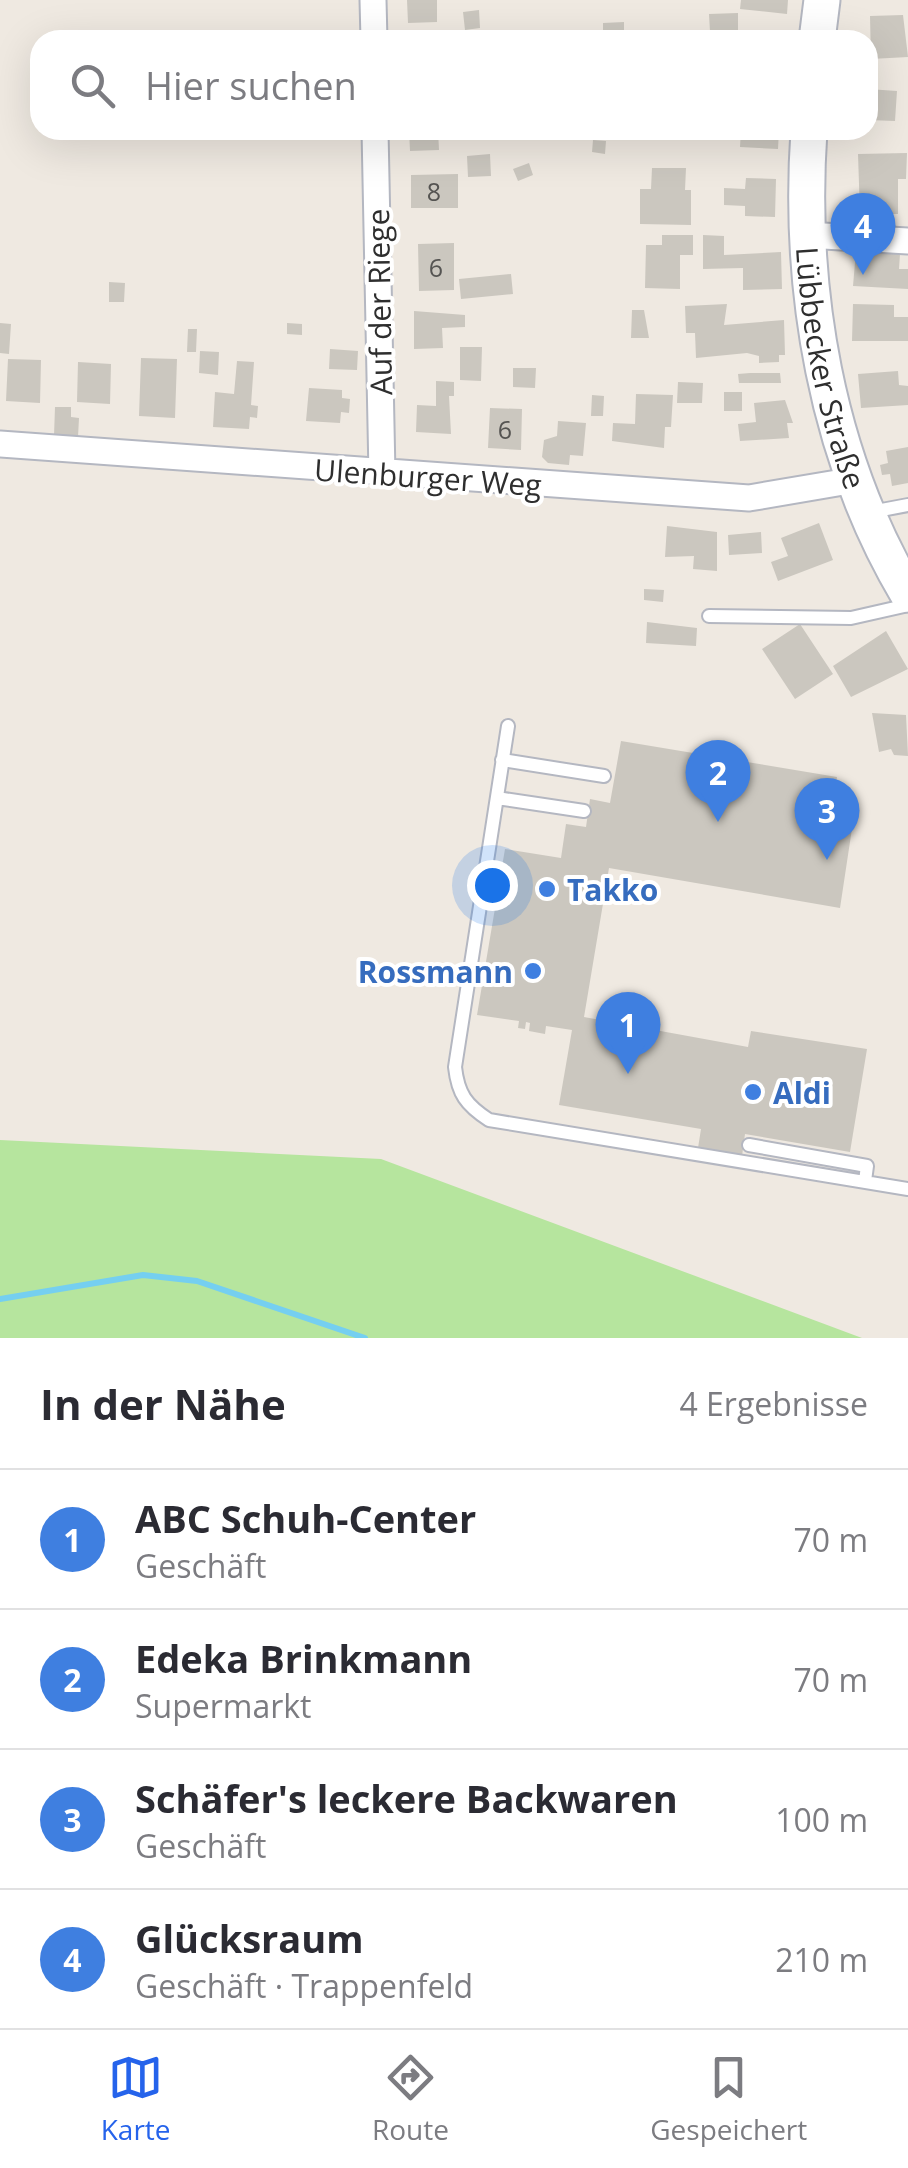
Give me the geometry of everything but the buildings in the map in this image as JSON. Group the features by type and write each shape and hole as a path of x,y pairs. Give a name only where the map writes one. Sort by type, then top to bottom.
{"main road":[{"path":"818,30 822,0"},
{"name":"Lübbecker Straße","path":"809,140 808,276 821,357 862,496 908,594"}],"street":[{"path":"374,0 374,30"},
{"name":"Auf der Riege","path":"376,140 382,474"},
{"path":"808,235 908,241"},
{"name":"Ulenburger Weg","path":"0,444 748,498 862,496"}],"lane":[{"path":"862,496 908,505"},
{"path":"709,616 851,618 908,605"},
{"path":"508,726 455,1067 458,1091 471,1108 489,1120 908,1188"},
{"path":"502,760 604,776"},
{"path":"496,798 584,811"},
{"path":"750,1146 867,1166 864,1181"}],"green space":[{"path":"0,1140 381,1159 862,1338 0,1338"}],"waterway":[{"path":"0,1299 143,1275 197,1281 365,1338"}],"place":[{"name":"Glücksraum","path":"863,275"},
{"name":"Edeka Brinkmann","path":"718,822"},
{"name":"Schäfer's leckere Backwaren","path":"827,860"},
{"name":"Takko","path":"547,889"},
{"name":"Rossmann","path":"533,971"},
{"name":"ABC Schuh-Center","path":"628,1074"},
{"name":"Aldi","path":"753,1092"}]}
